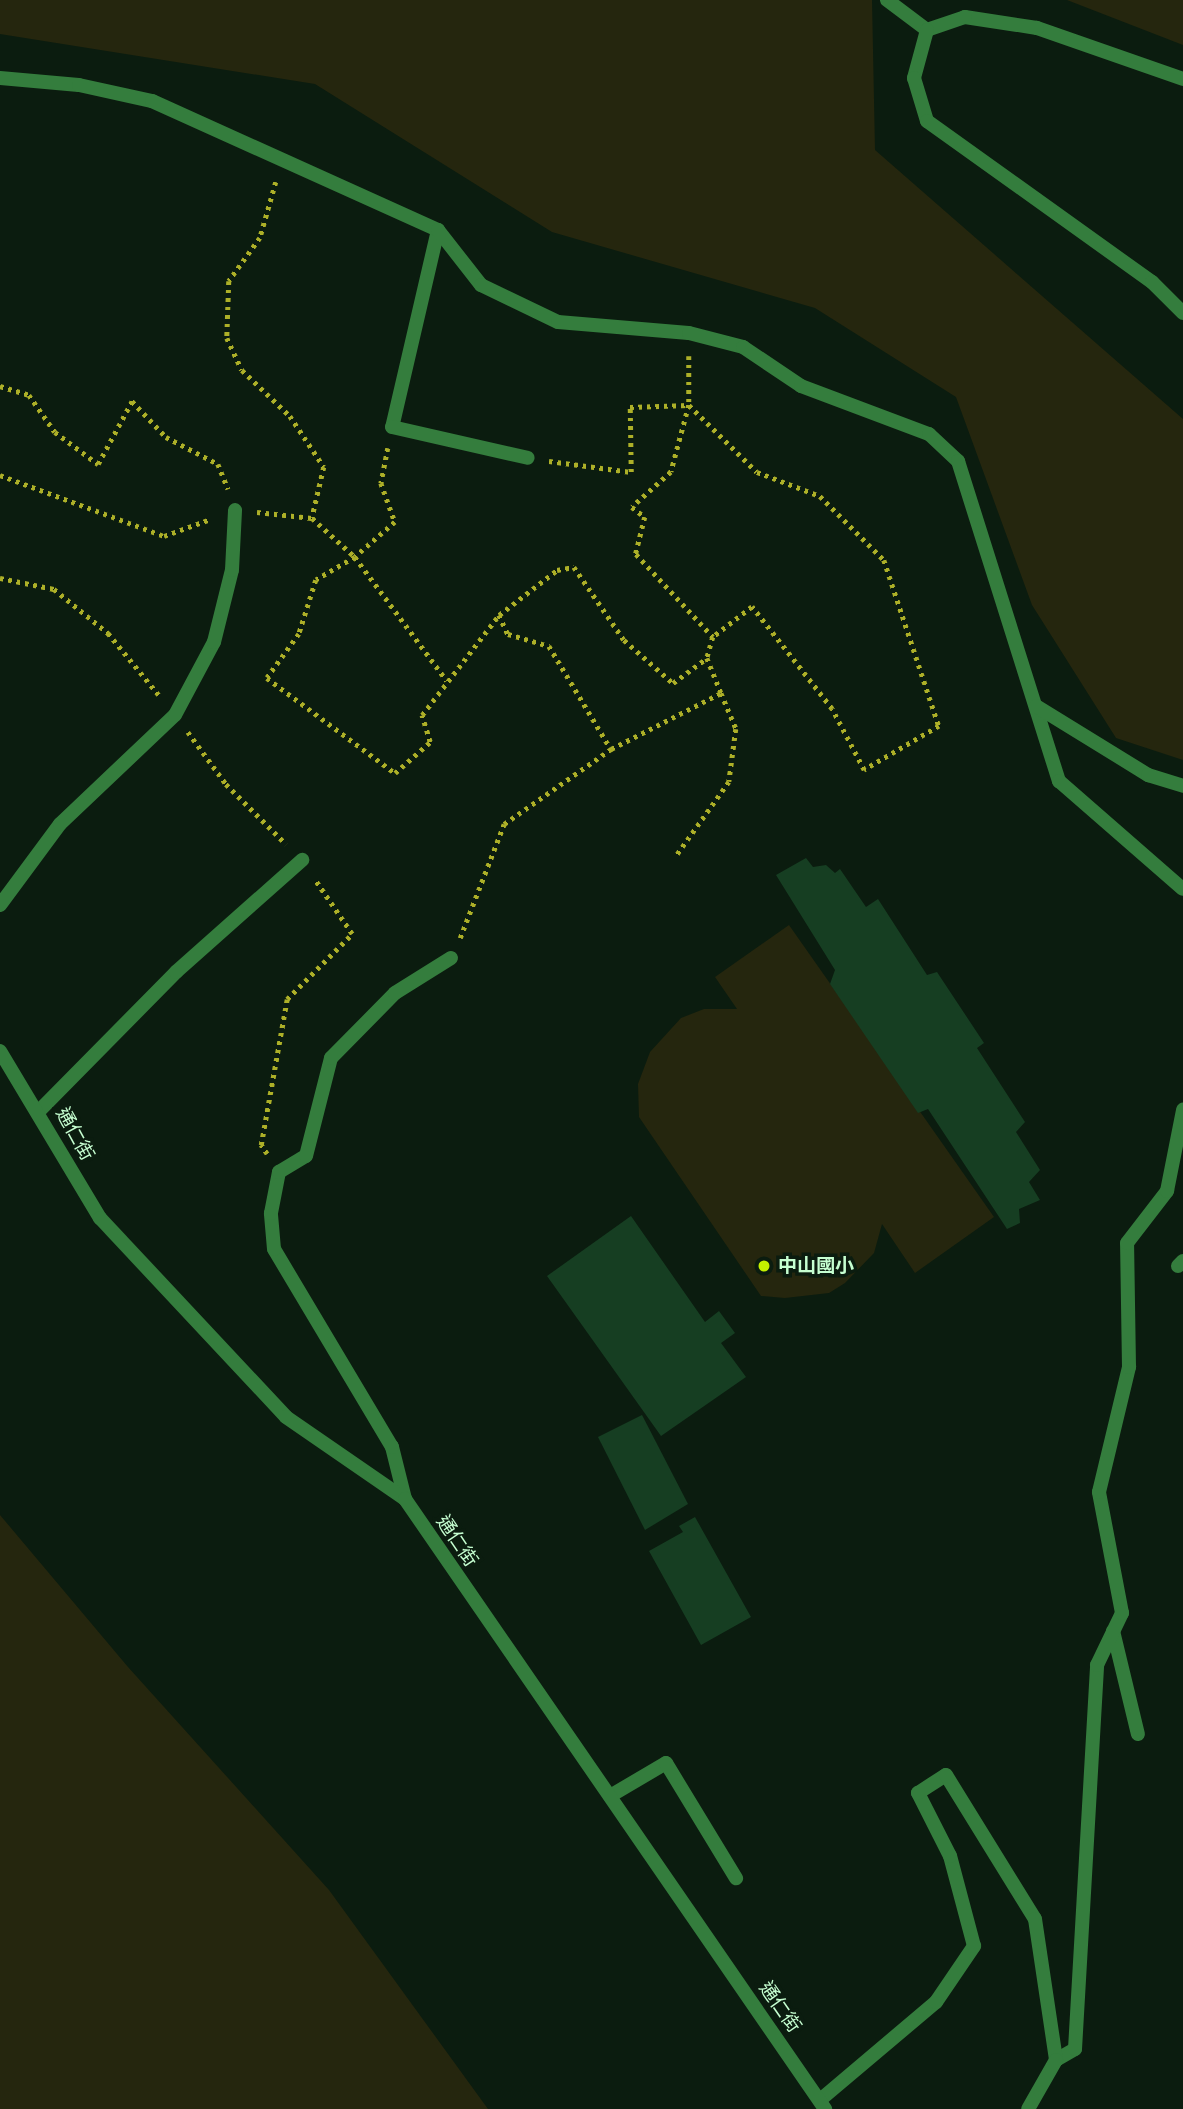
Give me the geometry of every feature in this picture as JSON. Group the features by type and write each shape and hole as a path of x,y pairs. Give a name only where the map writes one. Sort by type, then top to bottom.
{"street":[{"path":"887,0 927,30"},
{"path":"927,30 965,17 1037,28 1183,79"},
{"path":"927,30 915,78 927,121 1152,282 1183,313"},
{"path":"0,78 79,85 152,101 438,230 481,285 558,323 689,333 743,347 801,386 929,435 958,461 1059,781 1183,889"},
{"path":"438,230 392,427 528,458"},
{"path":"0,905 60,824 175,715 214,642 232,570 235,510"},
{"path":"1036,706 1147,775 1183,786"},
{"path":"40,1110 176,972 302,860"},
{"path":"405,1499 392,1447 274,1249 271,1213 279,1172 306,1156 331,1058 396,993 452,958"},
{"name":"通仁街","path":"0,1051 40,1110 100,1218 286,1417 405,1499 822,2104"},
{"path":"1167,1191 1183,1110"},
{"path":"1028,2109 1056,2060 1076,2049 1097,1665 1122,1613 1099,1492 1129,1367 1127,1243 1167,1191 1183,1179"},
{"path":"1113,1631 1138,1734"},
{"path":"610,1796 666,1763 736,1878"},
{"path":"822,2104 936,2001 974,1946 950,1856 918,1793 946,1775 1035,1919 1056,2060"}],"path":[{"path":"282,161 260,238 229,281 227,338 242,370 290,416 324,467 312,518"},
{"path":"689,333 689,405 671,472 632,507 645,517 636,554 713,637"},
{"path":"0,386 29,396 55,432 98,464 132,401 166,437 218,464 235,510"},
{"path":"392,427 381,483 395,522 355,557 316,580 299,634 267,678 395,773 430,742 422,715 499,615 557,570 574,567 624,640 673,683 707,658 713,637 752,607 832,709 864,770 939,726 884,559 820,496 757,472 689,405 630,407 631,472 528,458"},
{"path":"0,475 164,536 235,510 312,518 355,557 447,681"},
{"path":"0,578 54,589 108,633 175,715 226,784 302,860 352,934 287,999 261,1145 279,1172"},
{"path":"499,615 508,634 549,646 611,749"},
{"path":"677,855 729,782 736,729 707,658"},
{"path":"452,958 504,824 611,749 721,693"}],"green space":[{"path":"0,0 872,0 875,150 1183,419 1183,760 1116,738 1032,605 956,397 815,308 552,232 315,84 0,34"},
{"path":"1067,0 1183,0 1183,45"},
{"path":"789,925 994,1217 915,1273 882,1224 874,1253 845,1283 829,1293 785,1298 761,1296 639,1117 638,1084 650,1052 681,1018 704,1009 737,1009 715,977"},
{"path":"0,1515 128,1667 329,1890 488,2109 0,2109"}],"building":[{"path":"806,858 813,867 826,865 835,873 840,869 866,907 878,899 927,975 937,972 984,1043 977,1048 1025,1122 1016,1132 1040,1170 1029,1182 1040,1200 1019,1209 1020,1223 1007,1229 928,1109 918,1113 830,984 835,970 776,875"},
{"path":"631,1216 705,1322 719,1311 735,1333 721,1343 746,1377 661,1436 547,1276"},
{"path":"642,1415 688,1504 645,1530 598,1437"},
{"path":"695,1517 751,1617 701,1645 649,1551 683,1532 679,1526"}],"place":[{"name":"中山國小","path":"764,1266"}]}
